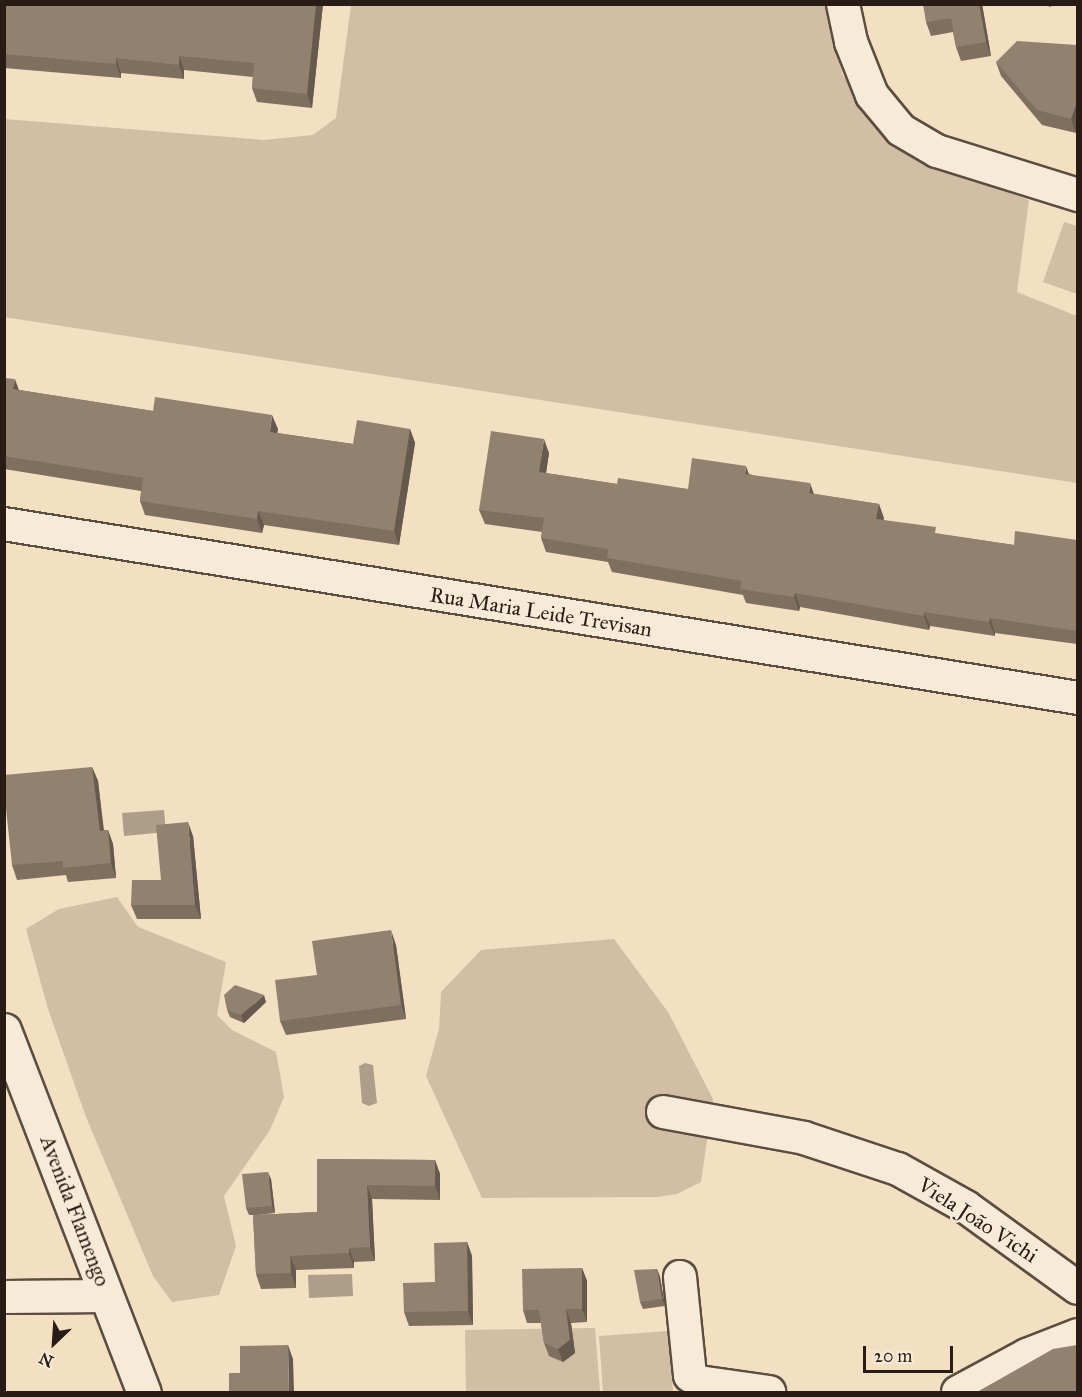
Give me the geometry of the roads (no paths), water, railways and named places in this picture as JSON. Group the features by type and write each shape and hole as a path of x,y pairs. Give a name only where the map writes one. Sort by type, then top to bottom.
{"street":[{"path":"843,4 851,42 872,95 902,130 938,151 1077,195"},
{"name":"Rua Maria Leide Trevisan","path":"4,524 1077,698"},
{"name":"Avenida Flamengo","path":"4,1030 144,1392"},
{"name":"Viela João Vichi","path":"663,1112 804,1138 898,1169 966,1207 1077,1288"},
{"path":"680,1277 690,1375 699,1382 769,1392"},
{"path":"4,1297 107,1296"},
{"path":"958,1392 1027,1355 1077,1335"}]}
